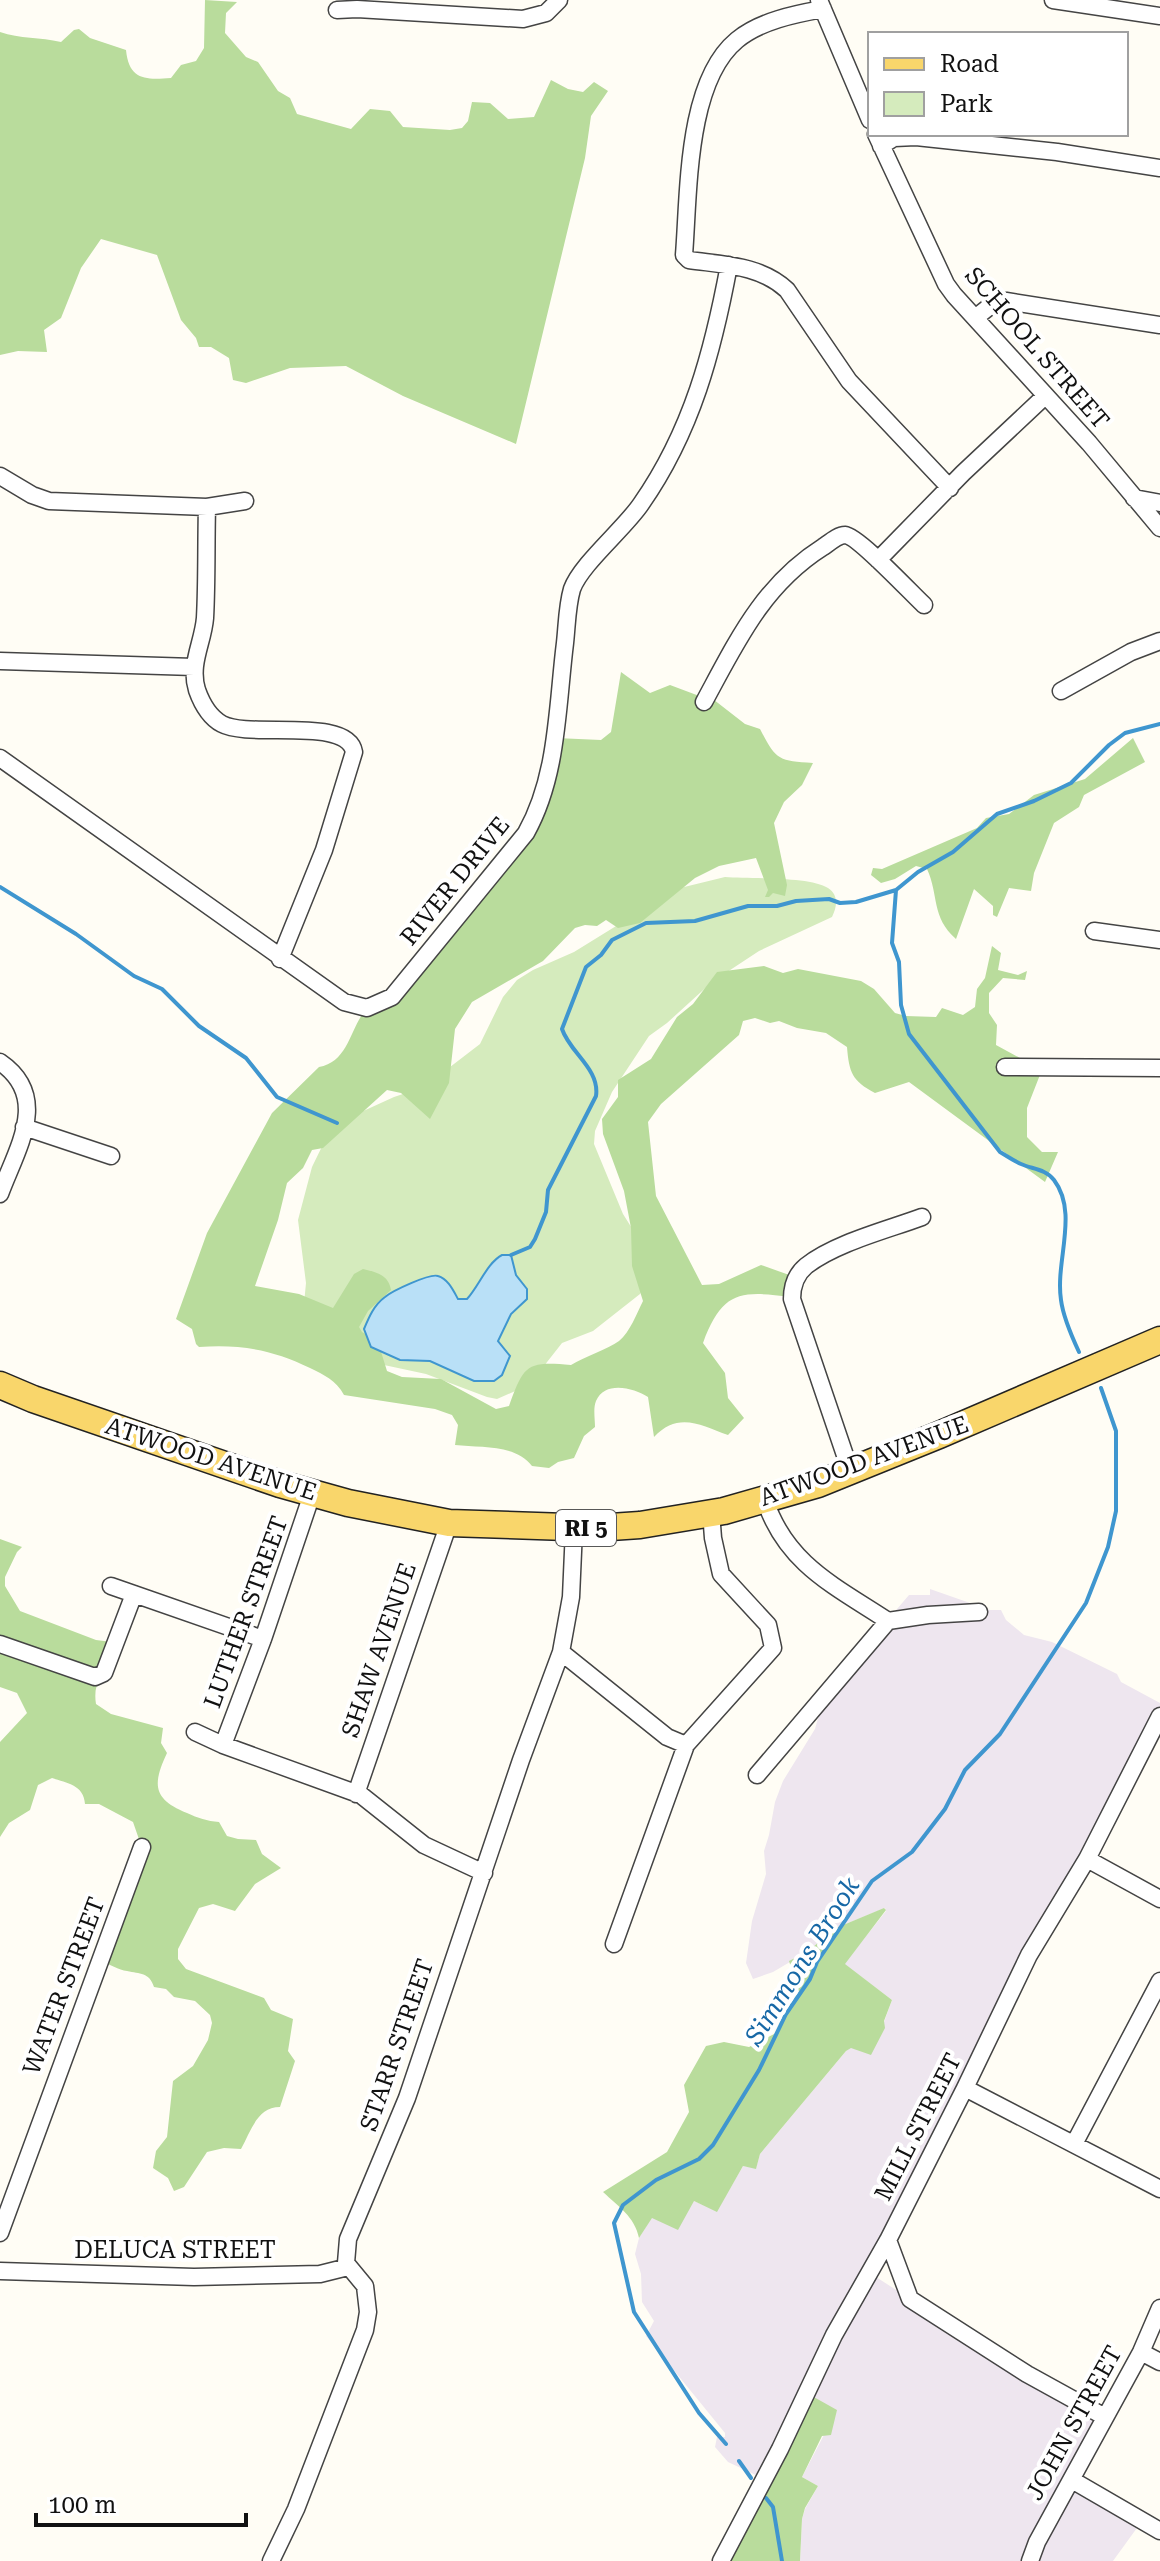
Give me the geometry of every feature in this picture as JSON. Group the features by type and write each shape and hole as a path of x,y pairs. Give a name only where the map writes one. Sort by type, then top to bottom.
{"main road":[{"name":"ATWOOD AVENUE","path":"0,1385 312,1494 449,1523 574,1529 640,1525 711,1512 818,1484 1160,1340"}],"street":[{"path":"337,10 523,19 546,13 559,0"},
{"path":"1053,0 1160,16"},
{"path":"868,115 821,4 782,18 738,40 719,60 705,88 695,132 684,255 689,260 765,274 787,290 849,381 950,488"},
{"path":"878,140 916,137 1057,152 1160,168"},
{"name":"SCHOOL STREET","path":"878,140 946,284 1089,443 1160,528"},
{"name":"RIVER DRIVE","path":"0,758 344,1002 367,1008 392,997 526,833 544,794 550,773 573,585 639,507 682,435 708,363 729,265"},
{"path":"975,318 994,303 1006,301 1160,325"},
{"path":"878,560 1045,396"},
{"path":"0,476 49,501 207,507 245,501"},
{"path":"1134,498 1160,503"},
{"path":"207,507 205,620 194,679 209,714 222,724 236,729 325,732 345,738 353,746 350,767 324,850 280,959"},
{"path":"704,702 759,605 808,556 846,535 878,560 924,605"},
{"path":"1061,691 1131,652 1160,641"},
{"path":"0,661 194,667"},
{"path":"1094,931 1160,940"},
{"path":"0,1062 22,1081 29,1115 0,1194"},
{"path":"1005,1067 1160,1068"},
{"path":"24,1127 111,1156"},
{"path":"850,1470 792,1299 792,1285 805,1266 832,1251 922,1217"},
{"name":"LUTHER STREET","path":"223,1745 312,1494"},
{"path":"765,1500 773,1524 807,1568 888,1621"},
{"path":"614,1944 686,1745 773,1648 768,1625 721,1574 711,1512"},
{"name":"SHAW AVENUE","path":"356,1794 449,1523"},
{"name":"STARR STREET","path":"348,2267 345,2253 348,2239 407,2098 561,1652 571,1597 574,1529"},
{"path":"111,1586 263,1639"},
{"path":"0,1644 95,1677 104,1673 134,1594"},
{"path":"757,1775 888,1621 979,1612"},
{"path":"561,1652 667,1737 686,1745"},
{"name":"MILL STREET","path":"721,2561 780,2449 834,2335 888,2240 1029,1955 1087,1859 1160,1716"},
{"path":"195,1732 361,1795 424,1845 484,1873"},
{"name":"WATER STREET","path":"0,2233 142,1847"},
{"path":"1087,1859 1160,1899"},
{"path":"1074,2144 1160,1981"},
{"path":"965,2088 1160,2189"},
{"path":"888,2240 910,2299 1027,2374 1105,2417"},
{"path":"271,2561 296,2509 365,2330 368,2312 365,2286 348,2267"},
{"name":"DELUCA STREET","path":"0,2271 194,2277 320,2274 348,2267"},
{"name":"JOHN STREET","path":"1030,2561 1037,2542 1141,2352 1160,2308"},
{"path":"1141,2352 1160,2362"},
{"path":"1072,2480 1160,2531"}],"shaded area":[{"path":"930,1589 990,1610 1001,1610 1006,1620 1024,1635 1052,1642 1117,1674 1121,1682 1160,1703 1160,1714 876,2277 1027,2374 1100,2414 1075,2472 1142,2521 1113,2561 800,2561 802,2519 818,2486 802,2477 837,2410 762,2478 728,2462 715,2447 717,2437 725,2437 725,2433 646,2336 654,2321 642,2302 641,2274 635,2254 639,2238 652,2217 694,2201 717,2211 743,2166 756,2168 760,2154 846,2051 884,2022 892,2000 844,1964 886,1911 885,1908 836,1928 807,1952 773,1972 753,1979 746,1963 752,1921 766,1874 764,1851 775,1802 783,1781 815,1729 825,1693 909,1595 930,1595"}],"green space":[{"path":"205,0 237,2 226,13 225,33 246,57 258,62 278,91 290,98 297,114 351,129 370,109 390,111 403,127 462,128 468,121 472,102 490,103 508,119 534,117 551,80 568,89 583,92 594,82 608,91 591,116 585,158 516,444 403,396 346,366 290,368 246,383 233,380 229,358 211,347 199,347 196,338 181,320 157,255 101,239 81,268 61,318 44,330 47,352 18,351 0,355 0,32 61,42 79,29 90,38 126,50 131,67 140,76 171,78 181,65 196,61 204,48"},
{"path":"621,672 650,693 670,685 702,697 709,696 745,724 760,729 779,757 813,763 802,785 784,802 774,823 787,885 785,896 773,893 765,897 768,890 756,858 719,866 695,878 640,923 618,928 606,920 597,926 575,928 543,961 472,1002 455,1029 449,1083 430,1119 401,1093 387,1090 323,1148 312,1150 303,1168 287,1183 255,1286 299,1294 333,1308 354,1274 363,1269 381,1275 388,1281 391,1290 368,1311 359,1327 378,1342 387,1371 402,1377 441,1379 496,1409 509,1406 523,1374 536,1365 571,1365 619,1341 630,1328 643,1301 632,1266 631,1228 624,1191 603,1134 602,1119 618,1097 618,1080 651,1059 677,1017 693,1004 717,972 764,966 783,973 798,969 861,981 874,989 895,1013 936,1017 942,1008 963,1015 975,1007 977,989 985,978 992,946 1001,953 998,970 1018,975 1027,971 1025,980 1003,978 989,993 989,1013 997,1025 996,1045 1020,1058 1045,1062 1027,1108 1027,1137 1042,1152 1058,1152 1045,1182 909,1082 875,1093 867,1089 853,1075 847,1047 826,1033 779,1021 770,1023 755,1018 743,1021 739,1035 661,1104 648,1122 656,1196 702,1285 719,1284 761,1265 795,1277 790,1297 745,1295 725,1304 717,1313 703,1343 725,1373 728,1398 744,1418 728,1435 699,1424 681,1422 663,1429 654,1437 648,1397 628,1389 613,1388 600,1394 596,1401 595,1427 584,1436 574,1458 549,1468 532,1466 507,1450 455,1445 458,1425 452,1415 435,1409 344,1395 325,1376 270,1353 229,1346 199,1347 192,1329 176,1319 207,1233 272,1113 319,1067 337,1058 367,1008 390,996 522,837 556,738 601,740 611,732"},
{"path":"1133,738 1145,762 1084,795 1079,807 1054,823 1034,873 1031,891 1009,888 997,917 993,915 993,906 974,889 956,939 939,914 927,869 916,866 895,879 881,883 871,875 873,868 882,869 977,828 986,818 1009,814 1034,795 1085,779"},
{"path":"725,877 819,884 834,894 835,909 832,917 759,951 712,982 649,1036 612,1092 595,1131 594,1144 623,1214 650,1257 651,1276 640,1294 593,1331 562,1343 529,1385 497,1399 426,1374 384,1365 303,1314 306,1283 298,1220 312,1167 330,1130 337,1123 424,1087 480,1044 503,997 517,980 574,952 676,889"},
{"path":"0,1539 22,1547 5,1577 5,1586 20,1611 96,1640 120,1643 116,1665 102,1676 97,1686 96,1704 111,1714 163,1728 161,1743 167,1753 158,1782 167,1802 187,1813 219,1822 227,1836 256,1840 262,1854 281,1868 255,1884 235,1911 213,1904 199,1908 178,1949 178,1959 186,1969 264,1998 271,2010 293,2019 288,2051 295,2061 280,2107 260,2116 241,2149 224,2148 207,2152 184,2187 174,2191 168,2178 153,2168 156,2151 167,2137 173,2081 193,2066 208,2040 212,2023 210,2015 195,2001 174,1997 166,1989 154,1987 144,1974 101,1961 141,1845 133,1822 99,1804 85,1804 78,1789 52,1778 38,1785 30,1810 9,1823 0,1837 0,1742 27,1713 17,1693 0,1687"},
{"path":"884,1908 886,1910 845,1964 892,2000 884,2021 885,2028 871,2055 851,2048 846,2051 760,2154 756,2169 743,2166 717,2212 694,2201 678,2230 652,2218 639,2238 630,2218 603,2192 667,2152 689,2112 684,2085 706,2046 724,2042 749,2047 778,2032 799,1992 789,1961 807,1952 836,1928"},
{"path":"812,2396 837,2410 831,2435 822,2436 802,2477 818,2486 802,2519 800,2561 720,2561"}],"water":[{"path":"502,1255 511,1255 516,1275 527,1289 527,1299 511,1314 498,1341 510,1356 502,1375 494,1381 474,1381 430,1361 400,1360 371,1347 364,1329 375,1307 385,1297 411,1283 438,1276 447,1282 458,1299 467,1299 492,1263"}],"waterway":[{"path":"511,1255 530,1247 535,1239 546,1212 548,1190 596,1096 594,1078 562,1029 586,967 601,955 612,940 646,923 695,921 748,906 777,906 796,901 829,899 840,903 856,902 896,890 918,872 953,852 997,814 1071,783 1125,733 1160,724"},
{"path":"0,887 76,934 134,976 162,989 199,1026 246,1058 277,1097 337,1123"},
{"name":"Simmons Brook","path":"896,890 892,943 899,962 901,1005 909,1034 1000,1152 1047,1174 1061,1193 1066,1222 1061,1300 1079,1352"},
{"name":"Simmons Brook","path":"726,2444 699,2413 634,2312 614,2223 623,2205 656,2180 699,2159 713,2145 759,2070 786,2014 810,1979 817,1962 872,1881 912,1852 945,1809 965,1770 1000,1734 1086,1603 1108,1547 1116,1511 1116,1431 1101,1388"},
{"name":"Simmons Brook","path":"739,2461 751,2478"},
{"name":"Simmons Brook","path":"766,2498 773,2507 782,2561"}]}
